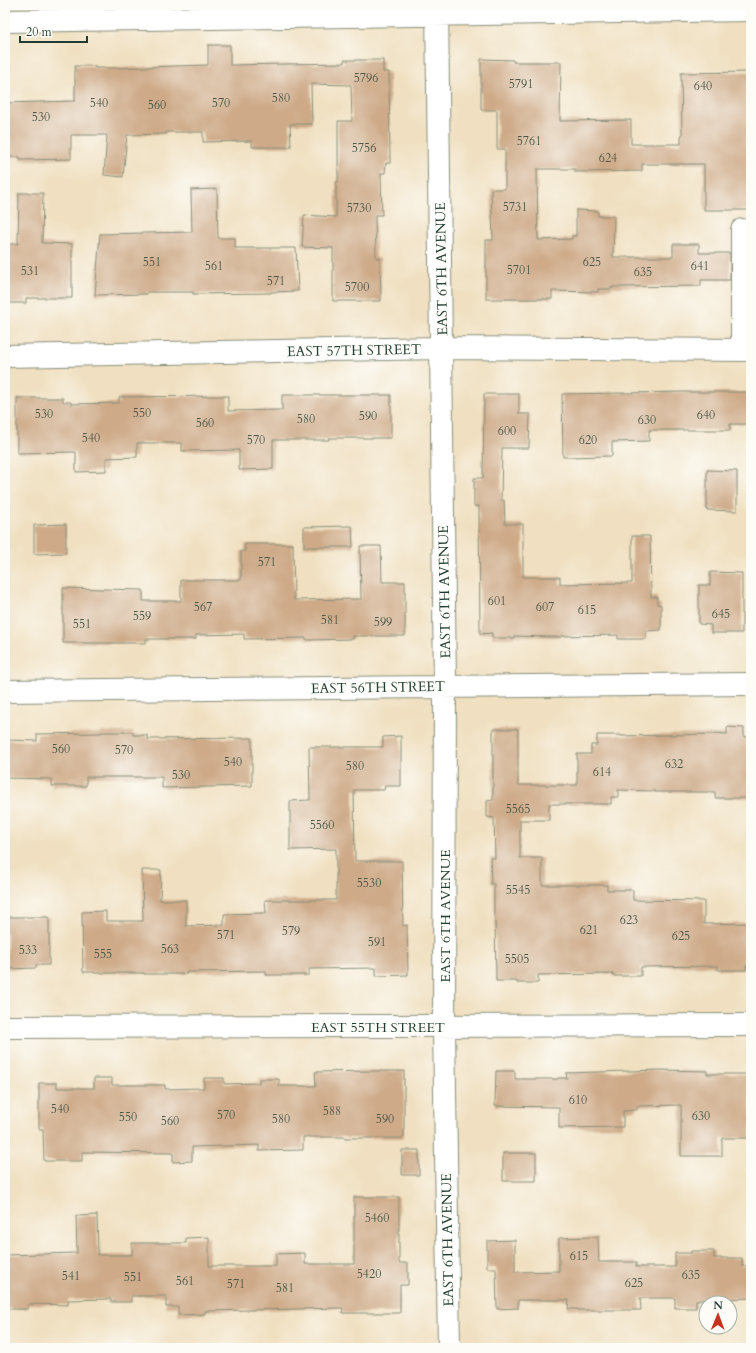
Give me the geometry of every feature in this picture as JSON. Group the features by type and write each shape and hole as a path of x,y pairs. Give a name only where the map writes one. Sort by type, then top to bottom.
{"street":[{"path":"5,21 437,10 751,10"},
{"name":"EAST 6TH AVENUE","path":"437,10 445,686 444,1027 449,1348"},
{"path":"742,230 746,350"},
{"name":"EAST 57TH STREET","path":"5,356 442,348 746,350"},
{"name":"EAST 56TH STREET","path":"5,691 751,684"},
{"name":"EAST 55TH STREET","path":"5,1027 751,1026"}],"building":[{"path":"208,45 230,45 230,65 344,63 344,60 383,60 383,72 389,72 390,163 386,163 385,173 381,173 382,215 375,215 376,258 380,258 381,301 333,301 333,248 302,247 304,215 336,217 336,182 338,182 338,121 352,121 351,85 311,84 312,124 290,124 291,147 252,147 252,141 203,142 203,132 166,132 166,134 127,135 123,177 104,175 107,135 71,135 71,159 20,160 20,157 5,157 5,103 75,101 75,66 113,68 208,65"},
{"path":"481,59 513,60 513,62 561,62 560,121 631,120 631,144 681,144 681,73 751,72 751,138 748,138 751,210 704,210 704,164 642,164 642,171 575,172 575,169 537,169 538,240 572,239 572,236 576,236 576,210 598,211 598,216 614,216 613,257 673,257 673,244 699,244 699,253 730,253 730,280 701,280 701,286 612,287 612,289 598,289 598,292 552,291 552,299 486,299 486,240 493,240 491,189 505,189 505,149 497,149 497,110 481,110"},
{"path":"217,189 218,238 235,238 235,248 296,248 298,291 271,293 193,294 193,292 147,292 147,294 95,295 100,234 192,232 191,190"},
{"path":"19,193 43,193 42,243 72,244 72,298 26,298 26,303 8,303 7,244 18,244"},
{"path":"751,392 751,424 730,424 730,430 649,430 649,441 612,442 612,456 563,457 562,394"},
{"path":"484,394 519,394 519,414 530,414 529,448 502,448 501,500 504,500 505,524 523,524 523,577 560,577 560,584 632,583 632,536 650,536 651,597 657,597 657,604 661,605 661,630 646,631 646,639 618,639 618,635 561,637 514,636 514,638 492,638 492,633 480,634 479,506 474,506 474,478 483,478"},
{"path":"282,395 391,395 391,438 273,440 273,469 239,470 239,450 182,451 182,443 137,443 137,457 106,458 106,471 76,472 76,452 17,453 17,398 63,398 63,402 71,402 71,404 119,403 119,397 228,396 228,411 282,410"},
{"path":"707,470 737,471 737,511 707,510"},
{"path":"66,524 66,553 34,554 34,525"},
{"path":"352,526 353,547 304,547 304,527"},
{"path":"245,544 293,544 294,600 361,599 360,546 381,546 382,582 405,582 405,636 353,636 353,639 307,640 306,638 244,639 244,634 196,635 196,639 146,639 146,643 63,643 63,588 143,590 143,601 181,601 181,580 241,580 241,551 245,551"},
{"path":"710,572 742,573 742,633 711,633 711,625 699,624 699,585 710,585"},
{"path":"727,727 744,728 744,737 751,737 751,798 715,798 715,792 655,792 618,790 618,797 611,797 611,804 549,804 549,820 520,820 520,858 542,858 542,885 607,885 607,890 633,890 633,900 704,901 704,924 751,923 751,966 746,966 746,970 718,970 718,966 641,967 641,976 613,976 613,974 538,975 538,983 496,981 494,884 491,884 490,858 495,858 494,818 487,817 487,801 493,800 493,729 518,729 518,785 577,785 577,754 591,754 591,745 597,745 597,735 727,734"},
{"path":"133,732 133,735 147,735 147,739 252,738 252,786 162,788 162,777 86,777 86,786 52,786 52,779 5,778 5,740 37,741 37,734"},
{"path":"401,736 401,786 385,786 384,790 354,790 355,861 402,861 403,926 407,925 408,975 376,976 376,968 309,969 309,975 266,975 266,971 187,972 187,974 83,972 82,912 106,911 106,921 143,921 142,870 161,870 160,900 186,900 186,926 224,925 224,914 266,913 265,900 336,900 336,849 290,850 290,801 310,800 309,747 383,747 383,737"},
{"path":"5,917 49,917 49,965 36,965 36,968 7,969 7,934 5,934"},
{"path":"660,1070 707,1071 707,1074 751,1074 751,1138 722,1138 722,1156 681,1156 681,1105 637,1106 637,1110 623,1111 623,1127 559,1128 559,1107 495,1106 496,1071 515,1071 515,1079 558,1079 567,1078 566,1073"},
{"path":"404,1071 404,1138 303,1137 303,1150 259,1151 259,1145 192,1147 192,1161 173,1162 173,1153 82,1152 82,1161 44,1161 43,1129 39,1129 39,1083 57,1083 57,1088 94,1088 94,1078 112,1078 112,1085 165,1085 165,1089 204,1088 204,1078 224,1078 224,1084 259,1083 259,1079 279,1079 279,1086 316,1086 315,1072"},
{"path":"402,1150 419,1150 419,1175 402,1175"},
{"path":"503,1153 536,1153 536,1181 503,1181"},
{"path":"354,1197 399,1197 399,1263 408,1263 408,1285 400,1285 400,1313 342,1313 343,1308 205,1311 205,1314 178,1315 178,1307 166,1307 166,1296 131,1296 131,1302 111,1302 111,1299 68,1300 68,1305 29,1304 27,1309 5,1309 5,1255 77,1253 76,1216 97,1215 98,1255 132,1255 132,1243 186,1243 186,1238 209,1237 209,1266 276,1266 276,1254 305,1253 305,1264 354,1264"},
{"path":"598,1237 599,1262 636,1262 636,1267 675,1267 675,1253 691,1253 691,1251 714,1251 714,1258 742,1258 742,1266 747,1266 747,1269 751,1269 751,1298 738,1298 738,1295 698,1295 698,1300 696,1300 696,1308 675,1308 675,1298 640,1298 641,1310 578,1310 568,1309 569,1300 518,1300 518,1308 497,1309 496,1268 487,1268 487,1241 515,1240 515,1272 559,1271 559,1238"}]}
